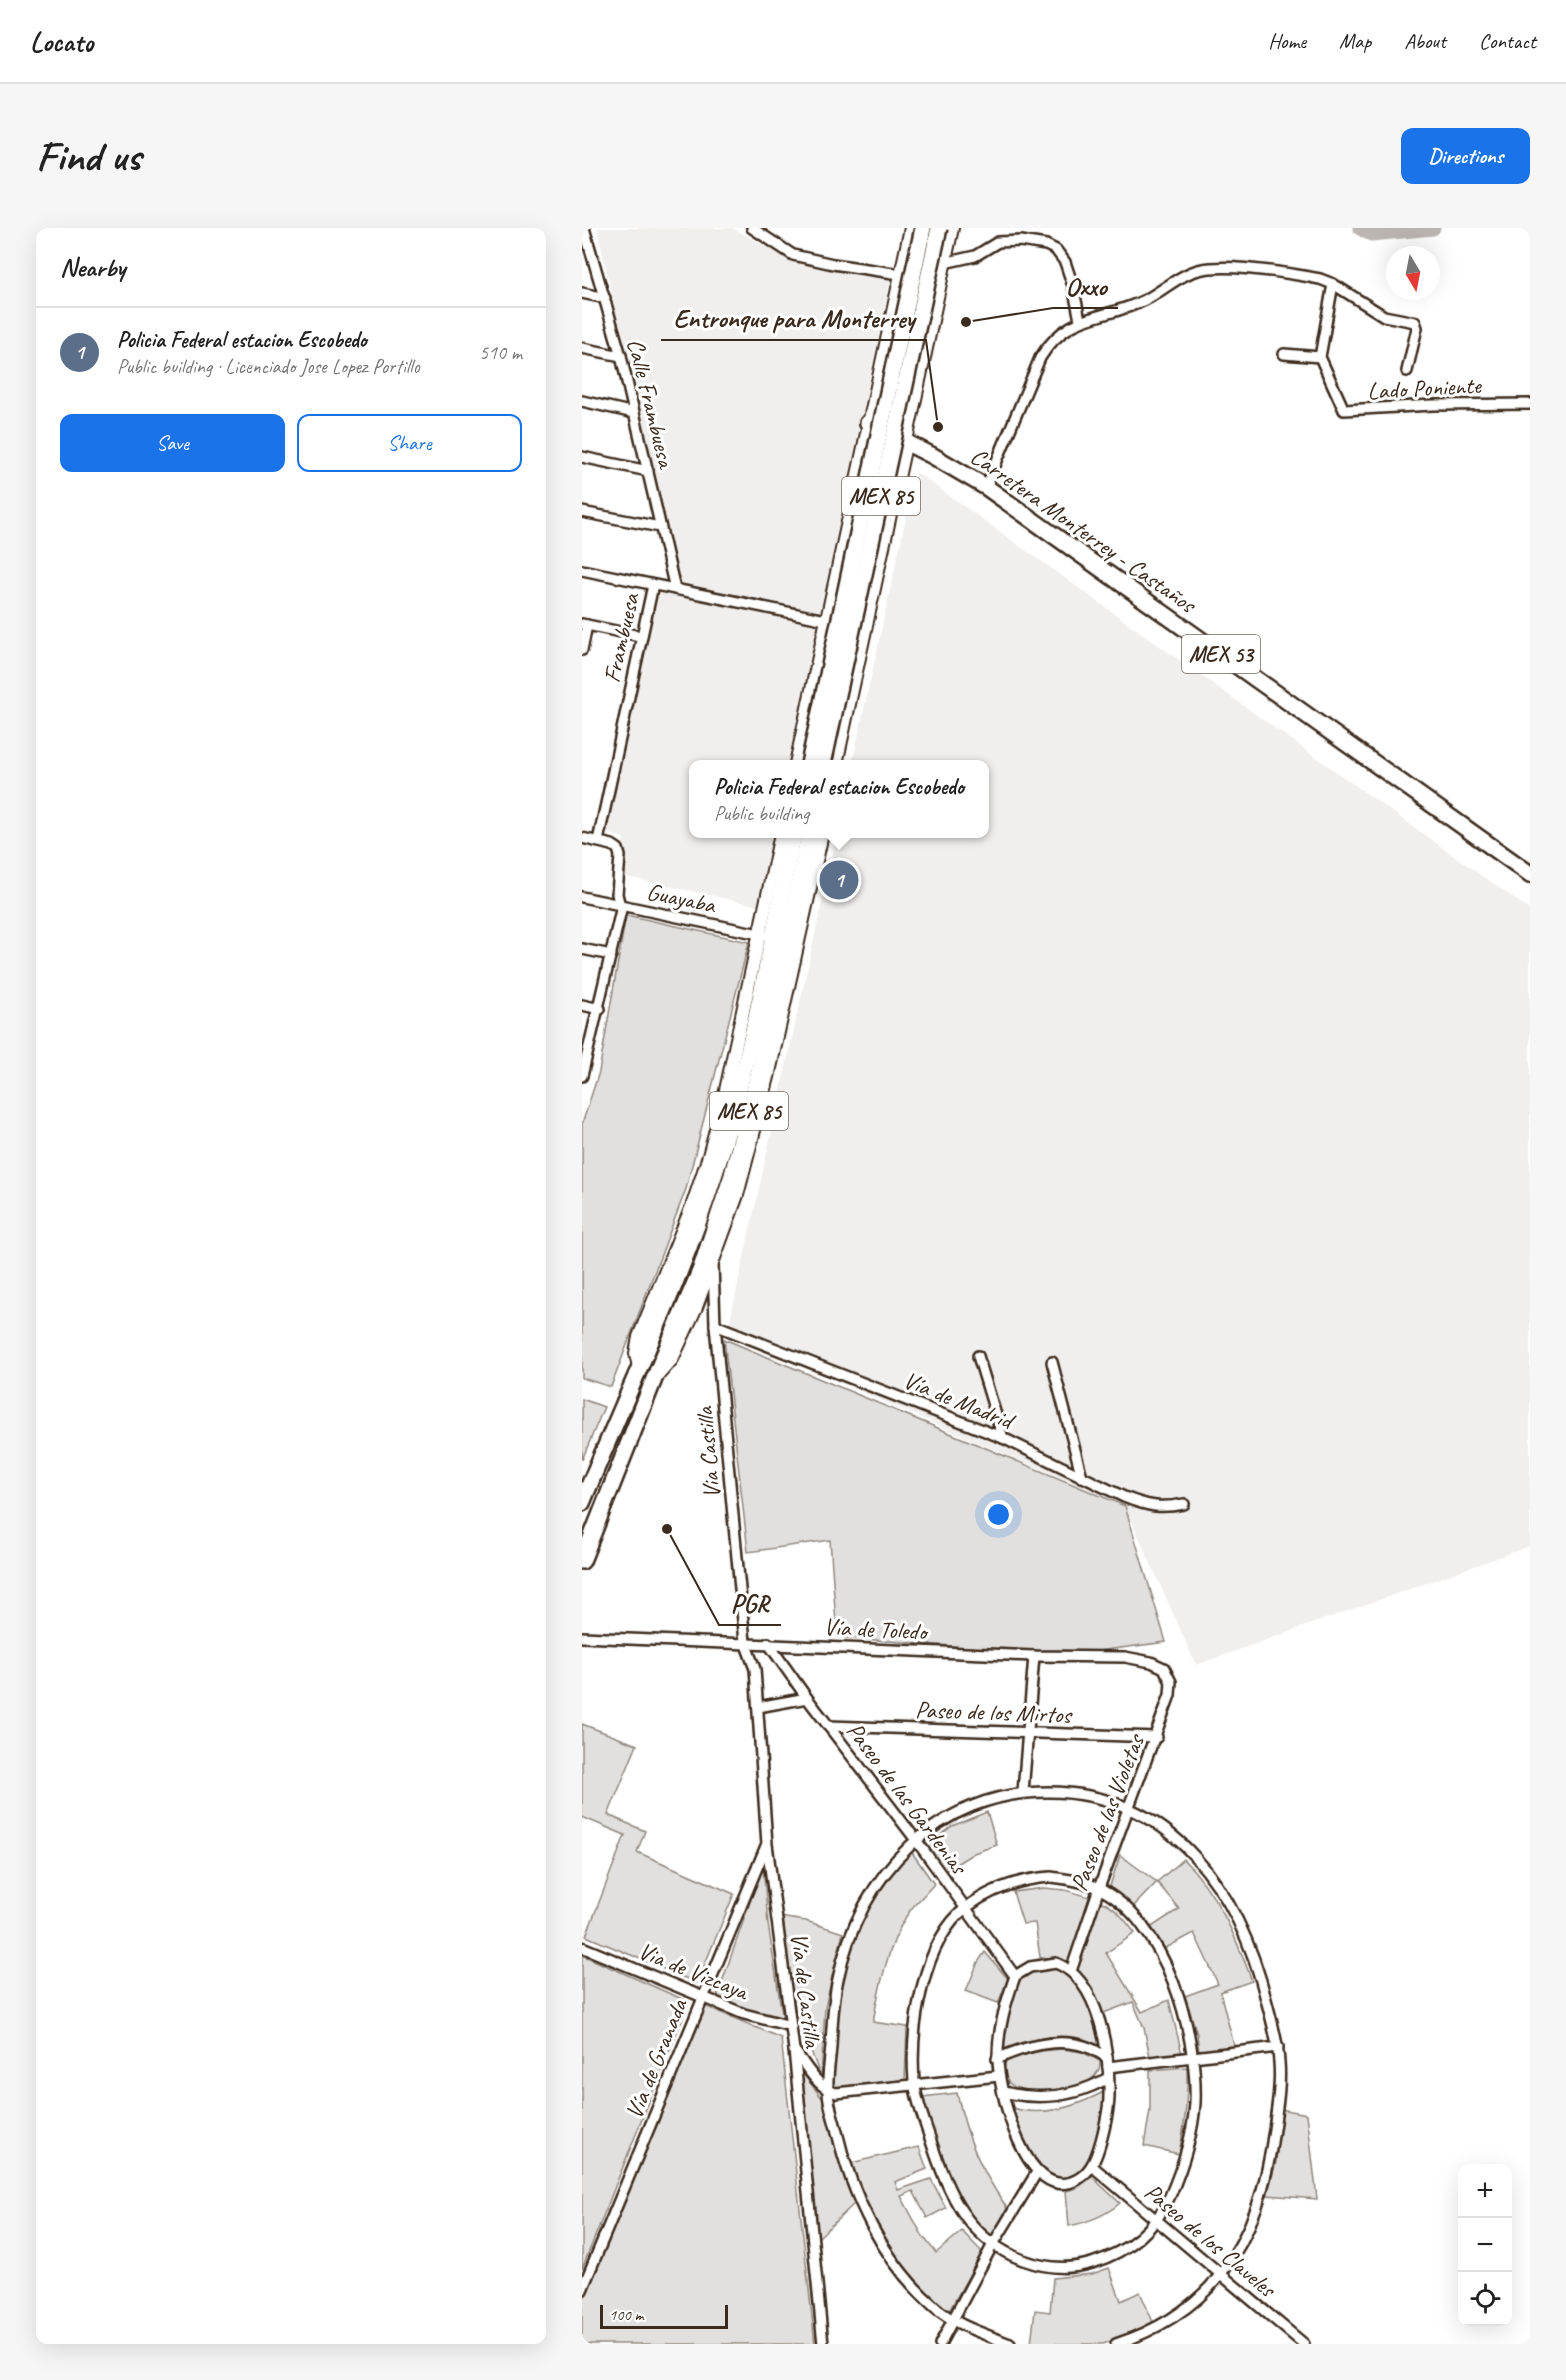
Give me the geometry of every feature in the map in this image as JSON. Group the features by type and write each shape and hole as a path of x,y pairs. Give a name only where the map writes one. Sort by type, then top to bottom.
{"main road":[{"name":"MEX 85","path":"810,760 923,228"},
{"name":"MEX 85","path":"825,760 939,228"},
{"name":"Carretera Monterrey - Castaños","path":"868,423 986,487 1530,874"},
{"name":"MEX 85","path":"582,1503 684,1261 716,1172 732,1119 766,935 793,838"},
{"name":"MEX 85","path":"582,1561 654,1379 700,1271 732,1175 758,1075 808,838"}],"street":[{"name":"Calle Frambuesa","path":"584,228 585,239 621,356 675,589"},
{"path":"752,228 793,255 832,264 900,274"},
{"path":"837,760 951,228"},
{"path":"797,760 854,484 910,233"},
{"path":"945,259 975,256 998,242 1021,241 1046,245 1056,250 1065,262 1080,320"},
{"path":"986,487 1040,358 1053,341 1080,320 1138,303 1181,276 1209,268 1320,279 1333,284 1384,316 1415,322 1417,328 1407,371"},
{"path":"1284,354 1320,357 1333,284"},
{"path":"582,293 605,298"},
{"path":"582,348 621,356"},
{"name":"Lado Poniente","path":"1320,357 1341,406 1347,411 1433,405 1530,404"},
{"path":"882,358 889,375 899,380 910,378 922,369"},
{"path":"582,402 634,413"},
{"path":"582,457 648,471"},
{"path":"854,484 865,478 877,478 890,488 893,500"},
{"path":"582,512 660,527"},
{"path":"582,570 826,620"},
{"name":"Frambuesa","path":"598,841 640,636 653,585"},
{"path":"582,650 585,625 640,636"},
{"path":"582,838 598,841 618,849 620,856 616,894 621,906 600,1009 584,1061 582,1076"},
{"path":"766,935 780,838"},
{"path":"654,1379 672,1359 696,1307 737,1195 752,1143 821,838"},
{"name":"Guayaba","path":"582,897 766,935"},
{"path":"582,949 611,955"},
{"path":"582,1005 600,1009"},
{"name":"Via Castilla","path":"713,1260 716,1325 745,1642"},
{"name":"Vía de Madrid","path":"716,1325 1003,1438 1143,1504 1164,1508 1184,1504"},
{"path":"978,1356 1003,1438"},
{"path":"1052,1362 1082,1477"},
{"name":"Vía de Toledo","path":"582,1637 745,1642 1034,1656 1125,1657 1151,1662 1164,1668"},
{"name":"Vía de Castilla","path":"745,1642 755,1669 767,1844 794,2050 823,2344"},
{"name":"Paseo de las Gardenias","path":"768,1643 1015,1976"},
{"path":"1023,1792 1026,1732 1034,1656"},
{"name":"Paseo de las Violetas","path":"1071,1971 1099,1888 1157,1737 1171,1688 1164,1668"},
{"path":"758,1707 807,1698"},
{"name":"Paseo de los Mirtos","path":"828,1726 1157,1737"},
{"path":"1010,2344 953,2320 936,2308 903,2273 861,2206 846,2169 828,2091 834,2005 846,1946 869,1895 896,1859 938,1823 958,1812 999,1797 1023,1792 1052,1792 1078,1794 1130,1808 1160,1825 1197,1857 1227,1902 1252,1952 1260,1974 1278,2047 1279,2089 1264,2184 1246,2234 1221,2274 1206,2291 1164,2324 1116,2344"},
{"name":"Vía de Granada","path":"582,2290 767,1844"},
{"path":"1033,1878 1067,1879 1099,1888 1136,1918 1160,1950 1176,1990 1193,2055 1194,2105 1189,2141 1174,2185 1157,2221 1127,2247 1108,2258 1069,2268 1030,2263 992,2246 969,2221 946,2186 914,2084 916,2023 929,1964 950,1926 966,1908 1005,1885 1033,1878"},
{"name":"Via de Vizcaya","path":"582,1947 744,2014 791,2026"},
{"path":"1050,1963 1064,1966 1071,1971 1095,2010 1102,2032 1108,2078 1107,2118 1092,2166 1079,2179 1062,2183 1048,2179 1037,2172 1018,2140 1003,2092 997,2059 1002,2022 1015,1976 1030,1967 1050,1963"},
{"path":"997,2059 1023,2049 1055,2042 1089,2047 1107,2062 1278,2047"},
{"path":"794,2050 828,2091 846,2093 999,2076"},
{"path":"1003,2092 1037,2098 1067,2095 1108,2078"},
{"name":"Paseo de los Claveles","path":"1092,2166 1304,2344"},
{"path":"940,2344 992,2246 1037,2172"}],"shaded area":[{"path":"597,228 733,228 795,263 891,277 789,760 689,760 689,838 773,838 759,906 618,875 624,838 605,833 653,590 676,586"},
{"path":"916,472 1530,910 1530,1546 1196,1665 1125,1506 727,1334 836,838 989,838 989,760 853,760"},
{"path":"626,915 749,942 686,1189 611,1387 582,1378 582,1124 599,1072"},
{"path":"724,1339 1125,1506 1166,1642 1067,1655 837,1637 830,1540 748,1552"},
{"path":"582,1399 604,1407 582,1460"},
{"path":"582,1724 637,1745 608,1815 645,1831 637,1852 734,1894 697,1983 586,1936 625,1835 582,1817"},
{"path":"987,1812 997,1845 974,1853 945,1871 927,1845 952,1826"},
{"path":"911,1851 934,1884 912,1908 897,1933 882,1978 873,2022 907,2027 905,2081 833,2087 840,1992 851,1947 871,1903"},
{"path":"1120,1855 1157,1882 1132,1908 1109,1889"},
{"path":"1183,1859 1206,1886 1232,1932 1252,1981 1220,1992 1235,2049 1199,2053 1197,2034 1185,1996 1218,1984 1194,1933 1164,1949 1150,1928 1179,1909 1157,1882"},
{"path":"763,1865 768,1924 783,2021 716,1999"},
{"path":"1044,1888 1065,1890 1093,1898 1071,1964 1060,1959 1040,1957 1035,1923 1023,1924 1013,1892"},
{"path":"1099,1901 1115,1910 1135,1933 1106,1953 1142,2012 1169,2000 1182,2054 1150,2057 1144,2028 1133,2002 1101,2014 1077,1970"},
{"path":"779,1917 806,1921 843,1933 825,2007 821,2078 791,2005"},
{"path":"985,1952 1008,1979 998,2003 966,1991 978,1962"},
{"path":"582,1955 689,2002 582,2269"},
{"path":"1051,1967 1062,1972 1080,1990 1091,2014 1102,2051 1070,2039 1001,2056 1008,2013 1019,1981 1030,1971"},
{"path":"705,2006 781,2038 815,2344 582,2344 582,2299"},
{"path":"1063,2049 1082,2052 1100,2061 1096,2074 1084,2084 1067,2091 1048,2093 1029,2092 1014,2087 1005,2077 1006,2062 1033,2053"},
{"path":"1187,2067 1186,2111 1179,2154 1144,2146 1150,2110 1150,2070"},
{"path":"801,2071 822,2098 855,2203 818,2238"},
{"path":"1107,2090 1098,2142 1084,2173 1066,2180 1055,2180 1045,2174 1029,2154 1007,2106 1032,2111 1058,2109 1084,2101"},
{"path":"957,2093 976,2153 1007,2208 990,2240 966,2211 950,2184 934,2141 922,2097"},
{"path":"1280,2109 1307,2114 1317,2199 1267,2195 1276,2162"},
{"path":"919,2147 927,2169 895,2182 898,2190 931,2179 946,2208 927,2218 913,2191 901,2196 922,2235 936,2253 962,2231 982,2252 949,2311 916,2280 889,2245 868,2205 851,2163"},
{"path":"1092,2177 1120,2203 1109,2212 1096,2218 1069,2226 1066,2191 1077,2188"},
{"path":"1109,2268 1121,2301 1140,2292 1153,2322 1136,2333 1103,2344 1031,2344 1035,2310 1050,2312 1053,2278 1092,2274"}],"waterway":[{"path":"1360,228 1371,234 1433,228"}],"place":[{"name":"Oxxo","path":"966,322"},
{"name":"Entronque para Monterrey","path":"938,427"},
{"name":"Policia Federal estacion Escobedo","path":"839,880"},
{"name":"PGR","path":"667,1529"}]}
